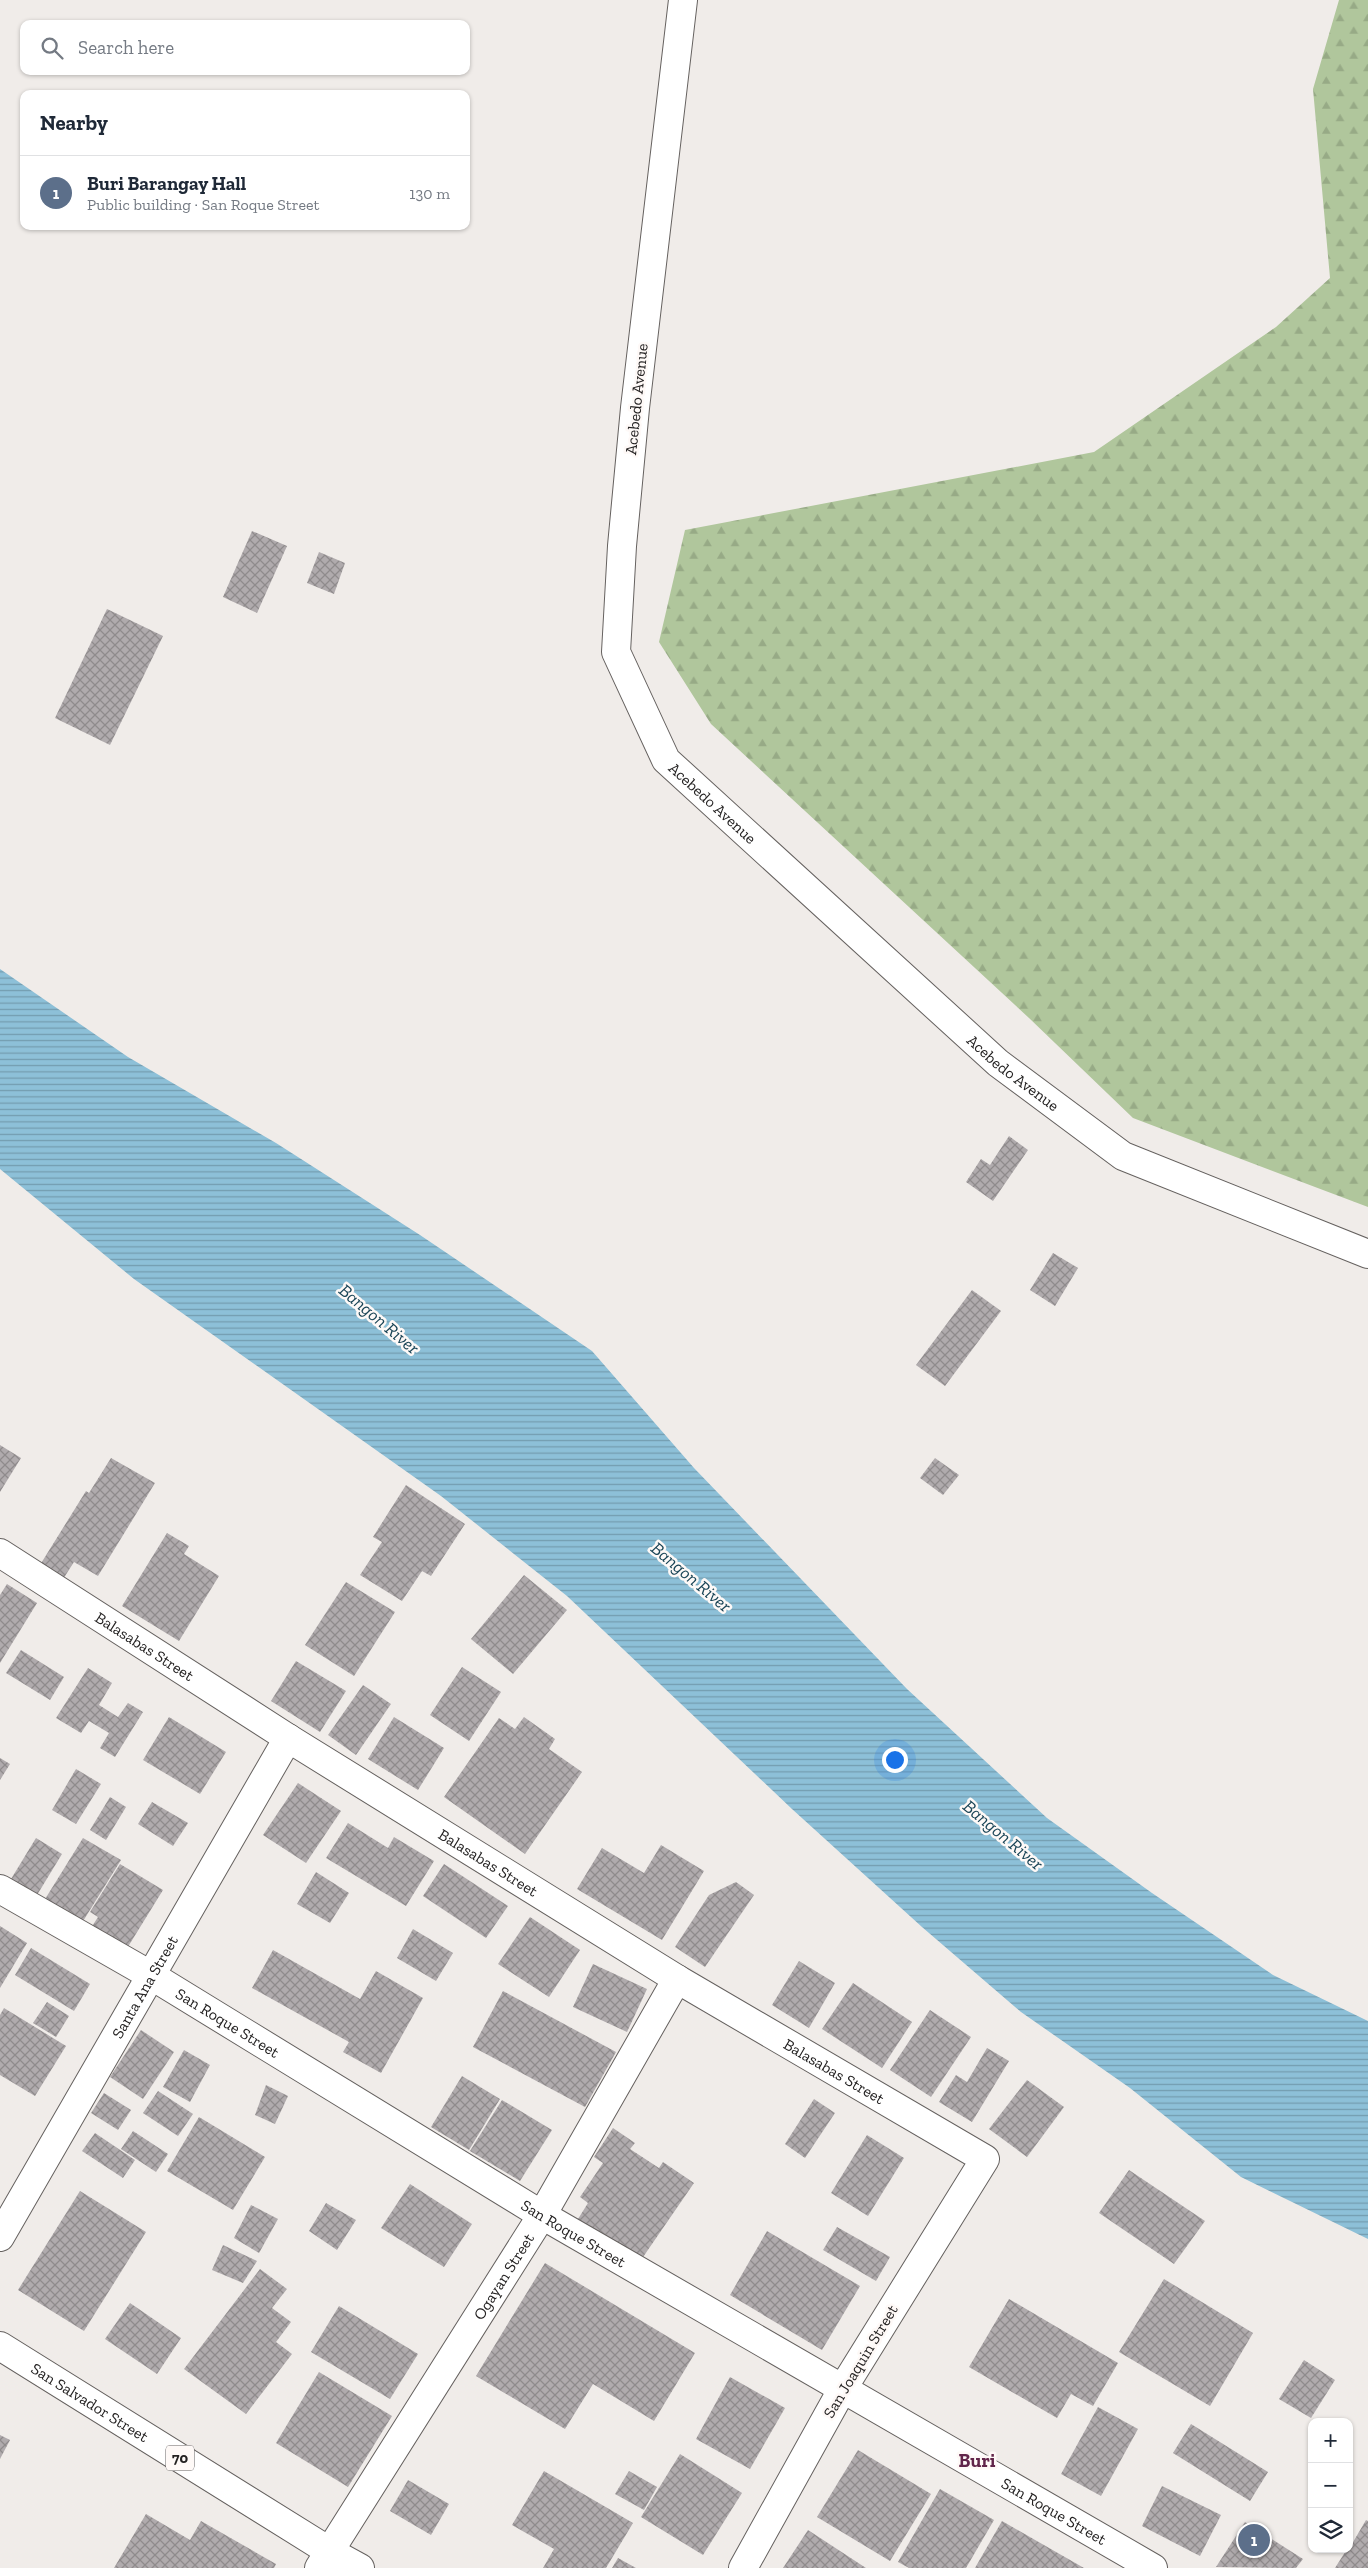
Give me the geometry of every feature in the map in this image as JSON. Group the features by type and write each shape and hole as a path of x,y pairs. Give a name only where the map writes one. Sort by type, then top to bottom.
{"main road":[{"name":"Acebedo Avenue","path":"683,0 635,408 622,546 616,652 666,760 998,1063 1123,1156 1368,1254"},
{"name":"Balasabas Street","path":"0,1553 288,1738 677,1979 985,2159"},
{"name":"Santa Ana Street","path":"0,2237 288,1738"},
{"name":"San Roque Street","path":"0,1888 152,1976 542,2215 1153,2568"},
{"name":"Ogayan Street","path":"324,2560 542,2215 677,1979"},
{"name":"San Joaquin Street","path":"743,2568 843,2388 985,2159"},
{"name":"San Salvador Street","path":"0,2346 324,2560 360,2568"}],"green space":[{"path":"1339,0 1368,0 1368,1207 1133,1118 1029,1018 711,724 659,642 685,530 1094,452 1276,327 1330,278 1313,89"}],"water":[{"name":"Bangon River","path":"0,969 128,1057 276,1143 420,1235 592,1351 694,1468 907,1689 1047,1818 1152,1893 1273,1975 1368,2021 1368,2239 1241,2177 1130,2088 1021,2012 922,1927 792,1809 567,1596 441,1496 134,1279 0,1169"}],"building":[{"path":"252,531 287,546 257,613 223,597"},
{"path":"319,552 345,563 334,594 307,583"},
{"path":"107,609 163,636 110,745 55,718"},
{"path":"1009,1136 1028,1150 993,1201 966,1182 981,1159 990,1165"},
{"path":"1053,1253 1078,1268 1055,1306 1030,1290"},
{"path":"972,1290 1001,1311 945,1386 916,1365"},
{"path":"0,1445 21,1458 0,1492"},
{"path":"111,1458 155,1483 98,1576 74,1562 58,1587 35,1573 86,1491 89,1493"},
{"path":"935,1458 959,1475 943,1495 920,1478"},
{"path":"406,1485 465,1524 431,1576 422,1571 402,1601 360,1575 382,1542 373,1537"},
{"path":"167,1533 189,1546 184,1554 219,1576 179,1641 122,1606"},
{"path":"524,1575 567,1610 513,1674 471,1639"},
{"path":"346,1582 395,1612 354,1676 305,1645"},
{"path":"7,1584 37,1603 0,1663 0,1595"},
{"path":"21,1650 64,1677 50,1700 6,1673"},
{"path":"296,1661 346,1691 320,1732 271,1701"},
{"path":"462,1667 501,1692 469,1741 430,1715"},
{"path":"88,1668 112,1683 99,1705 118,1717 128,1703 143,1712 115,1757 100,1748 109,1733 89,1721 81,1733 56,1718"},
{"path":"363,1685 391,1704 356,1755 328,1735"},
{"path":"169,1717 226,1752 200,1794 143,1760"},
{"path":"394,1717 444,1748 418,1790 368,1759"},
{"path":"524,1717 555,1739 549,1749 582,1772 525,1854 444,1797 499,1718 515,1729"},
{"path":"0,1758 10,1764 0,1780"},
{"path":"76,1769 101,1784 76,1824 52,1810"},
{"path":"298,1783 341,1811 306,1863 263,1835"},
{"path":"110,1797 126,1807 106,1840 90,1830"},
{"path":"152,1802 188,1823 173,1846 138,1824"},
{"path":"348,1823 388,1848 394,1837 434,1861 406,1906 326,1858"},
{"path":"36,1838 62,1854 37,1895 11,1879"},
{"path":"83,1838 121,1860 80,1926 42,1904"},
{"path":"661,1845 704,1871 662,1940 577,1889 602,1848 644,1873"},
{"path":"120,1864 163,1890 126,1950 91,1928 98,1917 90,1912"},
{"path":"444,1864 508,1906 486,1938 423,1896"},
{"path":"316,1872 349,1893 330,1923 297,1904"},
{"path":"736,1882 754,1895 705,1967 675,1947 709,1895"},
{"path":"530,1917 580,1950 549,1997 498,1964"},
{"path":"0,1926 27,1943 0,1988"},
{"path":"413,1929 453,1953 436,1981 397,1958"},
{"path":"31,1948 90,1984 74,2011 15,1975"},
{"path":"273,1950 360,1999 376,1971 423,1998 381,2073 343,2052 349,2042 252,1988"},
{"path":"799,1961 835,1983 809,2028 772,2005"},
{"path":"593,1964 647,1989 627,2032 573,2007"},
{"path":"853,1983 912,2022 882,2068 822,2029"},
{"path":"503,1991 616,2052 585,2107 473,2047"},
{"path":"47,2002 69,2016 56,2037 33,2023"},
{"path":"4,2008 66,2046 35,2096 0,2075 0,2015"},
{"path":"930,2010 971,2037 931,2097 890,2070"},
{"path":"141,2030 174,2052 143,2099 110,2077"},
{"path":"987,2048 1009,2061 972,2122 939,2102 956,2075 967,2082"},
{"path":"184,2050 210,2065 190,2102 163,2087"},
{"path":"462,2076 500,2099 469,2150 431,2127"},
{"path":"1027,2080 1064,2107 1027,2157 989,2129"},
{"path":"266,2085 288,2096 275,2124 255,2115"},
{"path":"158,2091 193,2114 178,2136 143,2113"},
{"path":"104,2093 131,2110 118,2130 91,2113"},
{"path":"814,2099 835,2113 805,2158 785,2144"},
{"path":"502,2100 552,2130 520,2181 470,2151"},
{"path":"199,2117 265,2157 233,2210 167,2171"},
{"path":"613,2128 635,2143 630,2149 659,2168 663,2162 694,2183 641,2260 578,2219 588,2203 580,2197 603,2163 594,2157"},
{"path":"133,2131 168,2154 156,2172 121,2149"},
{"path":"95,2133 135,2160 123,2178 82,2151"},
{"path":"867,2135 904,2158 868,2216 831,2193"},
{"path":"1129,2170 1205,2221 1174,2264 1099,2213"},
{"path":"410,2184 472,2224 444,2267 381,2228"},
{"path":"80,2191 146,2232 84,2331 18,2290"},
{"path":"326,2203 356,2220 337,2250 309,2231"},
{"path":"251,2205 278,2219 259,2253 234,2238"},
{"path":"837,2227 890,2257 876,2281 823,2250"},
{"path":"767,2231 860,2286 822,2350 730,2295"},
{"path":"223,2245 257,2261 243,2283 212,2270"},
{"path":"545,2263 695,2353 654,2421 593,2384 565,2429 476,2376"},
{"path":"260,2269 287,2289 272,2308 291,2322 276,2342 292,2354 246,2414 184,2369"},
{"path":"1164,2279 1253,2333 1210,2406 1119,2352"},
{"path":"1009,2299 1118,2363 1093,2406 1071,2394 1057,2418 969,2367"},
{"path":"130,2303 181,2338 157,2374 105,2339"},
{"path":"339,2306 418,2354 390,2399 311,2352"},
{"path":"1304,2360 1335,2380 1311,2418 1279,2399"},
{"path":"319,2372 392,2416 348,2487 276,2443"},
{"path":"730,2377 785,2408 750,2469 696,2439"},
{"path":"1098,2407 1138,2429 1101,2496 1061,2474"},
{"path":"1191,2424 1268,2472 1250,2501 1173,2453"},
{"path":"0,2435 10,2440 0,2459"},
{"path":"858,2450 931,2494 890,2561 817,2517"},
{"path":"680,2454 742,2493 703,2555 641,2517"},
{"path":"544,2471 633,2523 606,2568 543,2568 554,2549 512,2525"},
{"path":"629,2471 657,2487 644,2510 615,2494"},
{"path":"408,2480 449,2504 431,2535 390,2511"},
{"path":"1162,2486 1221,2515 1200,2556 1142,2526"},
{"path":"940,2489 994,2520 966,2568 909,2568 898,2562"},
{"path":"146,2514 190,2540 201,2521 276,2564 274,2568 114,2568"},
{"path":"1366,2520 1368,2521 1368,2568 1335,2568 1344,2553 1353,2553 1353,2542"},
{"path":"1002,2521 1084,2568 975,2568"},
{"path":"1245,2522 1303,2559 1296,2568 1216,2567"},
{"path":"808,2530 866,2568 783,2568"},
{"path":"618,2558 636,2568 612,2568"}],"place":[{"name":"Buri Barangay Hall","path":"1254,2540"}],"district":[{"name":"Buri","path":"977,2460"}]}
